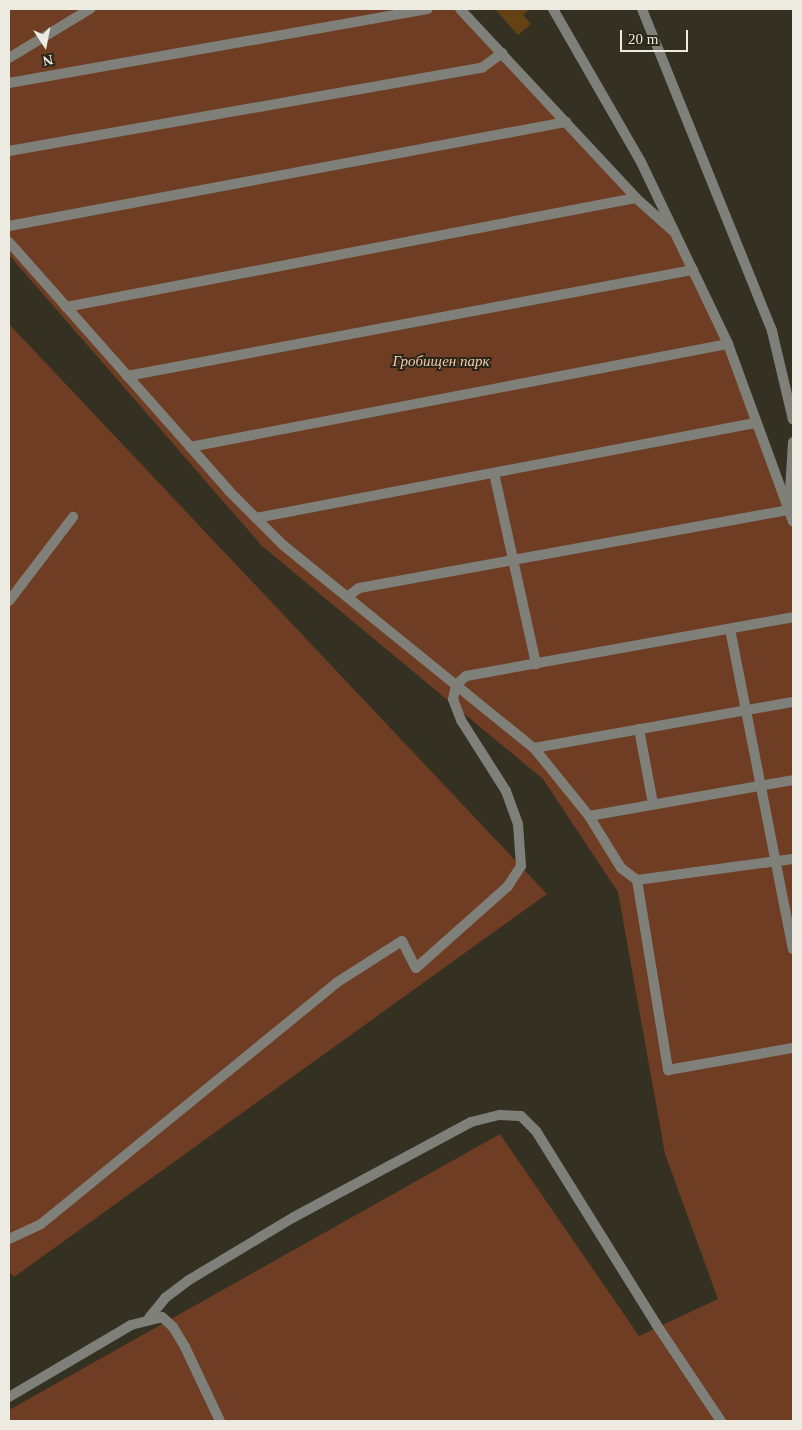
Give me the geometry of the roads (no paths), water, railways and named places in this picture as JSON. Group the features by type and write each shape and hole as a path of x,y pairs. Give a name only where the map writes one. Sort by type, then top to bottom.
{"street":[{"path":"9,58 90,9"},
{"path":"9,83 428,9"},
{"path":"460,9 636,198 673,232"},
{"path":"553,9 640,160 728,344 755,423 793,522"},
{"path":"642,9 772,331 793,420"},
{"path":"9,151 483,67 502,53"},
{"path":"9,226 566,122"},
{"path":"66,307 636,198"},
{"path":"9,242 190,447 256,518 347,597 534,748 590,816 621,868 637,880 668,1070 793,1048"},
{"path":"127,376 692,270"},
{"path":"190,447 728,344"},
{"path":"256,518 755,423"},
{"path":"789,510 793,442"},
{"path":"494,473 536,664"},
{"path":"347,597 359,588 789,510"},
{"path":"9,601 73,517"},
{"path":"9,1239 41,1224 336,983 402,940 416,968 508,886 521,866 518,824 506,791 461,720 453,699 456,685 466,676 793,617"},
{"path":"730,629 793,943"},
{"path":"534,748 793,702"},
{"path":"638,729 653,804"},
{"path":"590,816 793,780"},
{"path":"637,880 793,859"},
{"path":"148,1318 165,1298 189,1280 294,1216 472,1122 500,1115 521,1116 536,1131 650,1315 721,1421"},
{"path":"9,1397 131,1325 148,1318 162,1317 173,1327 220,1421"}],"park label":[{"name":"Гробищен парк","path":"441,362"}]}
